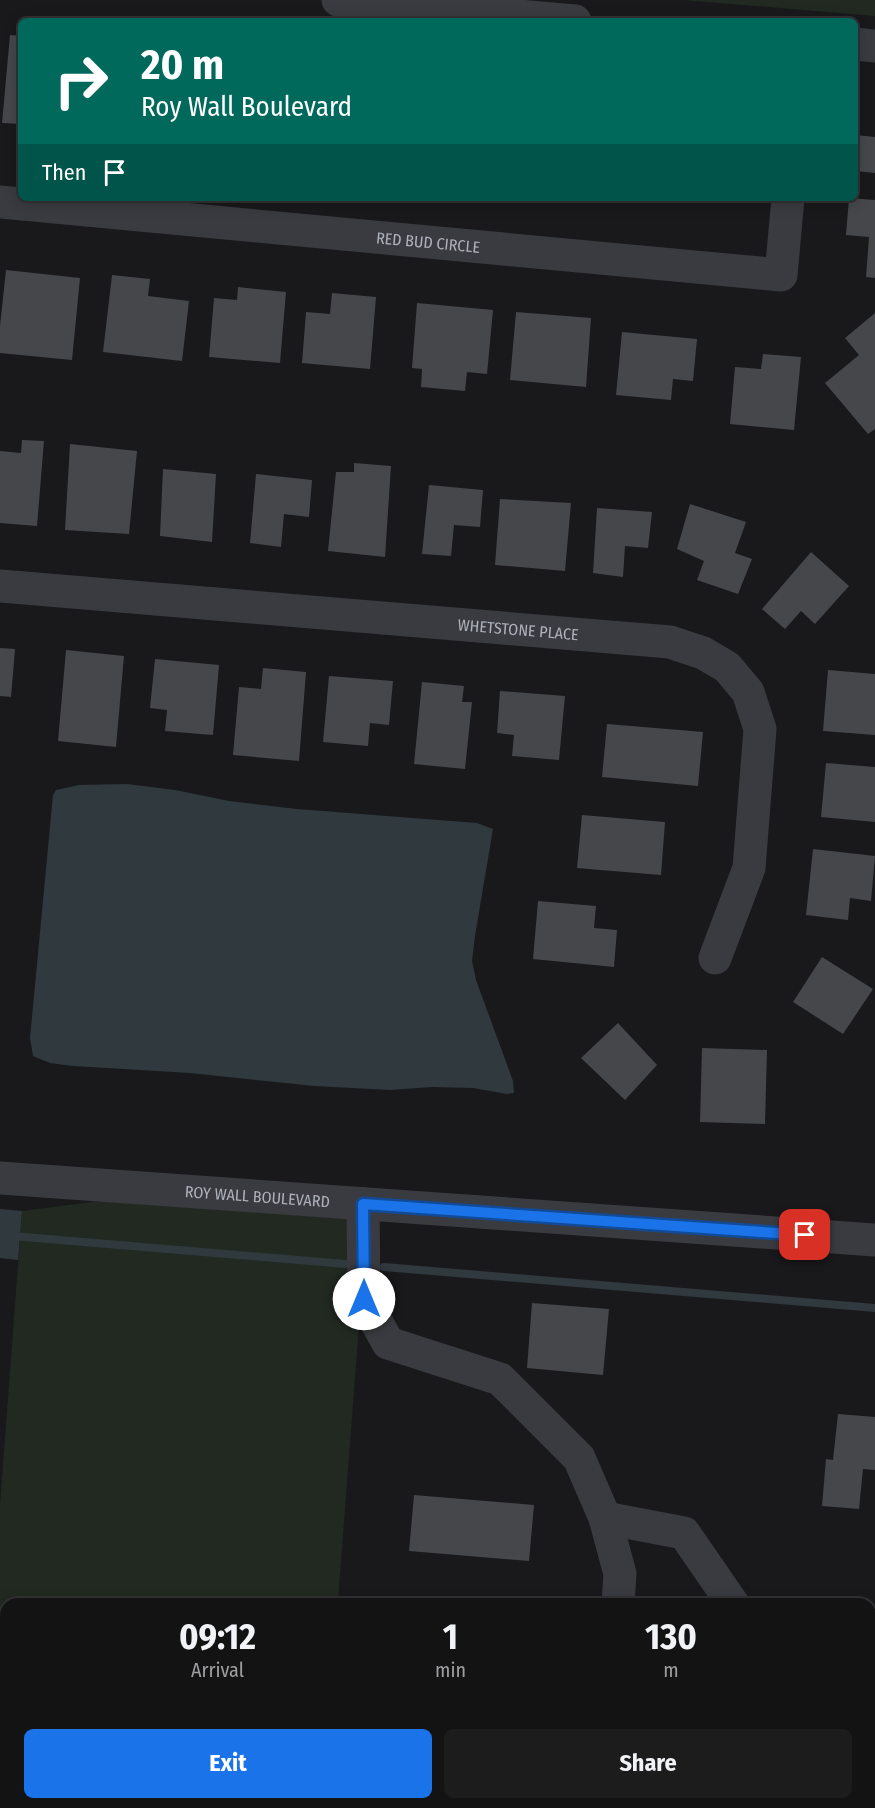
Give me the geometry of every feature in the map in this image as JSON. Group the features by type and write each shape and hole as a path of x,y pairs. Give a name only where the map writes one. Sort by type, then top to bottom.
{"street":[{"path":"338,0 443,5 551,18"},
{"path":"858,44 875,46"},
{"name":"RED BUD CIRCLE","path":"0,202 781,275 788,201"},
{"name":"WHETSTONE PLACE","path":"0,586 670,642 703,653 727,667 748,692 760,729 749,868 715,958"},
{"name":"ROY WALL BOULEVARD","path":"0,1178 875,1240"},
{"path":"363,1204 364,1299 388,1343 500,1379 579,1458 605,1518 620,1574 618,1598"},
{"path":"605,1518 684,1533 729,1598"}],"shaded area":[{"path":"683,0 875,0 875,16"},
{"path":"127,784 175,790 229,801 297,809 477,823 493,829 472,961 476,980 513,1081 514,1093 507,1094 473,1088 432,1087 390,1090 314,1086 190,1073 73,1066 50,1063 33,1056 30,1038 53,795 56,790 79,785"},
{"path":"100,1201 367,1220 338,1598 0,1598 0,1505 22,1211"},
{"path":"0,1209 22,1211 18,1260 0,1258"}],"building":[{"path":"10,35 18,36 18,124 2,123"},
{"path":"858,135 875,137 875,173 858,171"},
{"path":"858,199 875,200 875,278 866,277 869,237 846,235 849,201 858,201"},
{"path":"680,201 706,201 706,203"},
{"path":"6,270 80,278 72,360 0,353 0,326"},
{"path":"112,275 150,279 148,296 189,301 182,361 103,352"},
{"path":"238,287 286,292 280,363 209,357 214,298 237,300"},
{"path":"332,293 376,297 370,369 302,363 306,312 330,314"},
{"path":"417,303 493,310 487,374 467,372 465,391 421,387 422,369 412,368"},
{"path":"516,312 591,318 586,387 510,380"},
{"path":"875,313 875,429 868,434 825,383 859,355 845,338"},
{"path":"622,332 697,339 693,381 673,379 671,400 616,395"},
{"path":"763,354 801,357 794,430 730,424 735,367 761,369"},
{"path":"22,440 44,441 37,526 0,523 0,451 21,453"},
{"path":"70,444 137,451 129,534 65,530"},
{"path":"354,463 391,466 385,557 328,551 336,472 354,472"},
{"path":"163,469 216,474 212,542 160,536"},
{"path":"256,474 312,480 309,517 284,514 281,547 250,543"},
{"path":"429,485 483,490 480,527 454,525 451,556 422,554"},
{"path":"500,499 571,503 565,571 495,565"},
{"path":"690,504 746,522 735,553 752,559 738,594 697,580 704,561 677,549"},
{"path":"597,508 652,512 648,548 625,546 623,577 593,573"},
{"path":"811,552 849,586 815,624 801,611 785,629 762,609"},
{"path":"0,648 15,649 11,697 0,696"},
{"path":"66,650 124,656 116,747 58,741"},
{"path":"155,659 219,665 213,735 165,731 167,710 150,708"},
{"path":"263,668 306,672 299,761 233,755 239,687 261,689"},
{"path":"828,670 875,674 875,735 823,731"},
{"path":"329,676 393,681 389,725 370,723 368,746 323,742"},
{"path":"422,682 464,686 462,702 472,702 465,769 414,764"},
{"path":"500,691 565,696 559,760 512,756 514,735 497,733"},
{"path":"607,724 703,732 698,786 602,777"},
{"path":"826,763 875,767 875,822 821,817"},
{"path":"582,815 665,822 661,875 577,868"},
{"path":"813,849 875,856 871,901 850,898 848,920 806,915"},
{"path":"538,901 596,906 594,928 617,930 614,967 533,959"},
{"path":"822,957 873,989 843,1034 793,1002"},
{"path":"618,1023 657,1065 625,1100 581,1058"},
{"path":"702,1048 767,1050 765,1124 700,1122"},
{"path":"532,1303 609,1309 603,1375 527,1368"},
{"path":"838,1414 875,1417 875,1470 863,1469 859,1509 822,1506 826,1459 833,1460"},
{"path":"414,1495 534,1505 529,1561 409,1551"}],"waterway":[{"path":"0,1235 345,1264"},
{"path":"384,1267 875,1308"}],"route":[{"path":"364,1299 363,1204 805,1235"}]}
